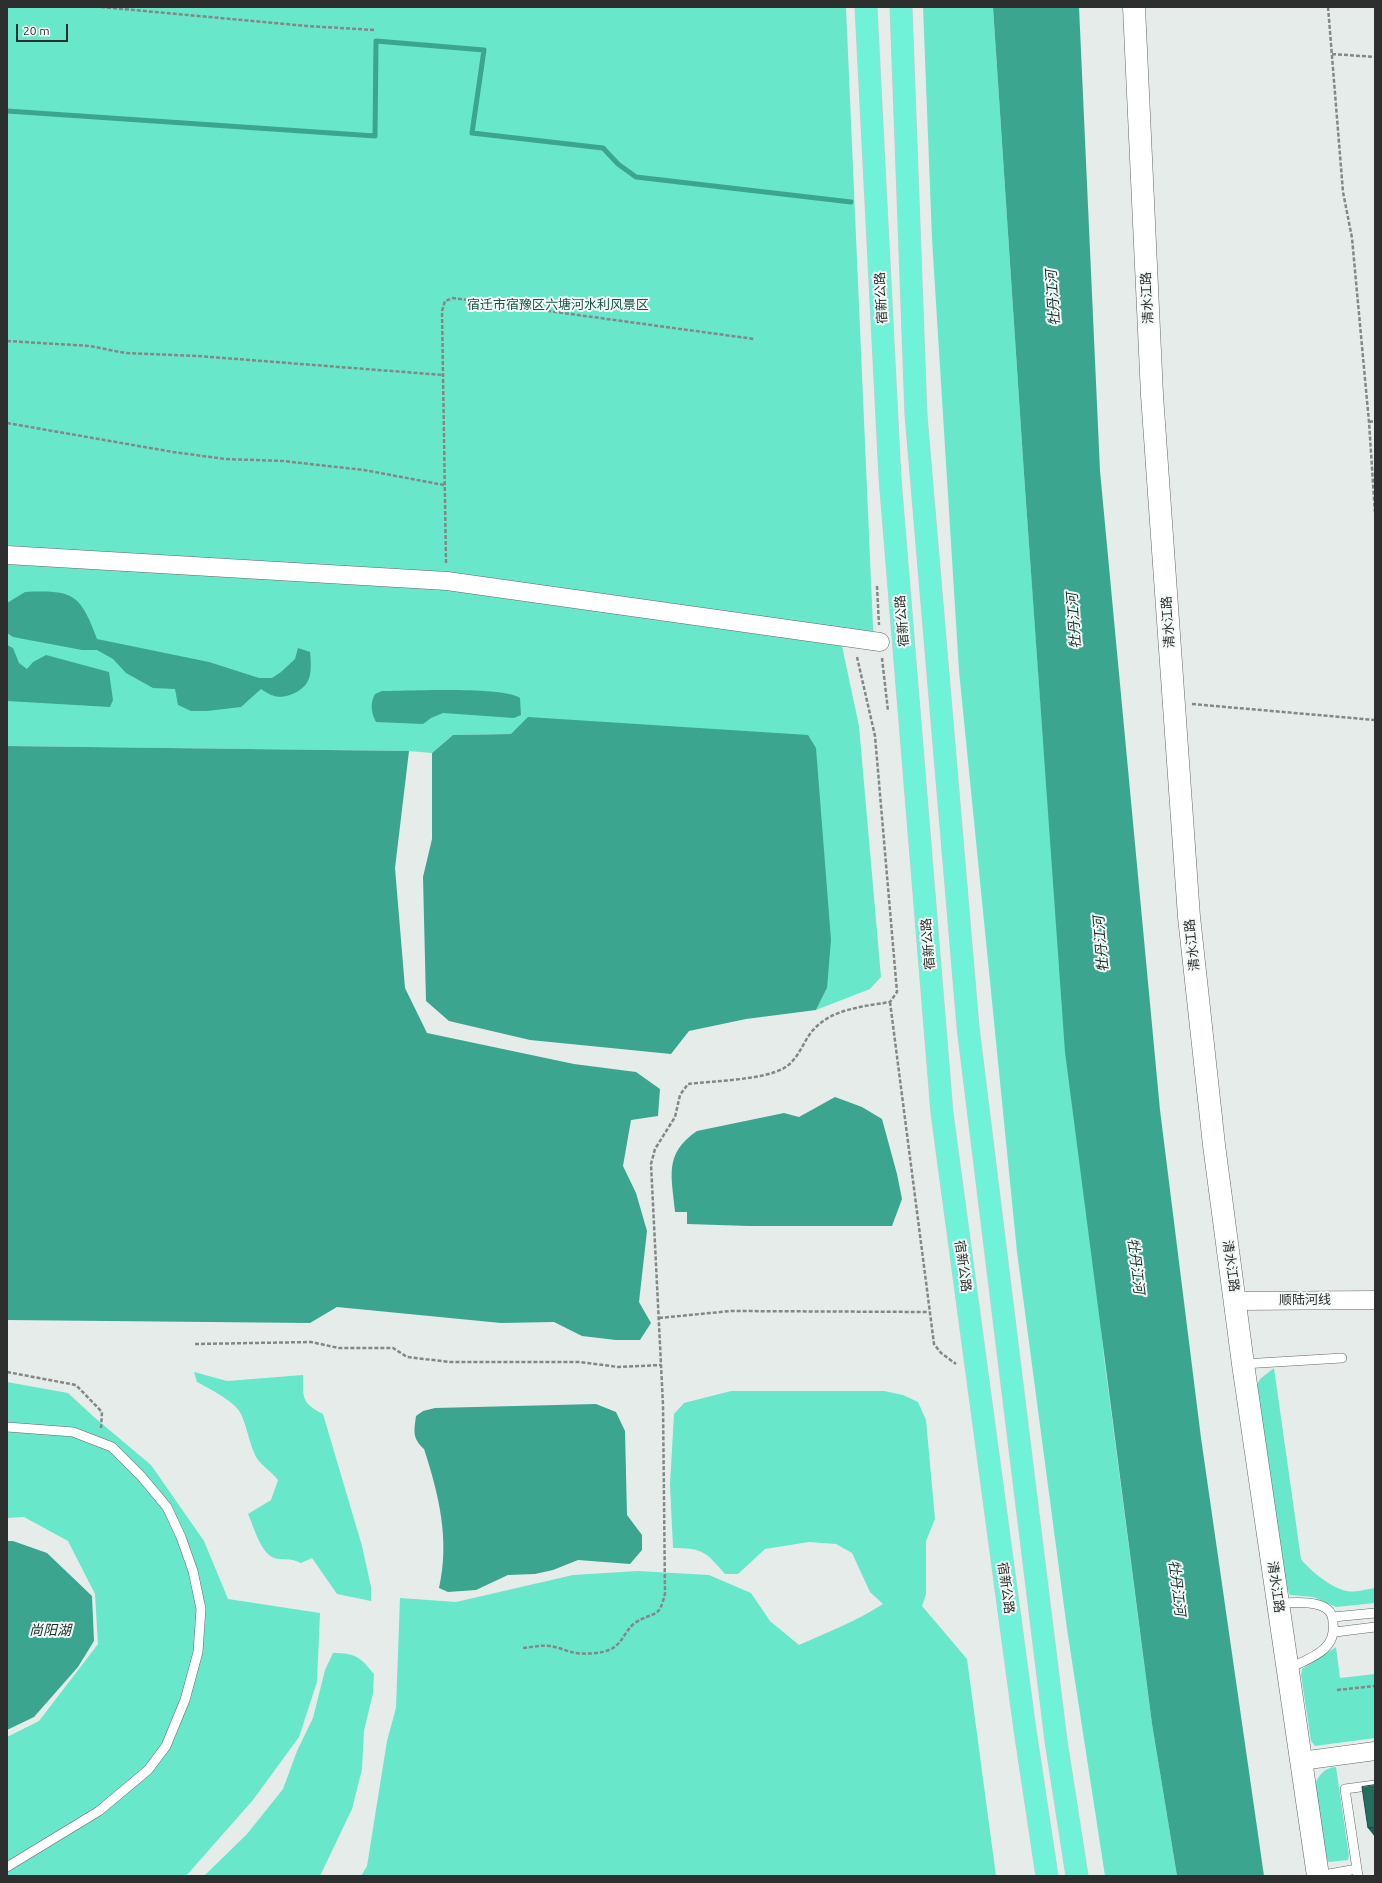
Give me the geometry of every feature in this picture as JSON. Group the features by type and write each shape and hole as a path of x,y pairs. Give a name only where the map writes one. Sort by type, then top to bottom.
{"highway":[{"name":"宿新公路","path":"866,7 890,478 942,1113 1025,1730 1047,1876"},
{"path":"901,7 916,415 968,1027 1056,1742 1077,1876"}],"street":[{"name":"清水江路","path":"1134,7 1152,395 1189,917 1214,1144 1243,1364 1318,1876"},
{"path":"7,555 447,581 880,642"},
{"name":"顺陆河线","path":"1235,1301 1375,1300"},
{"path":"1301,1761 1375,1751"}],"lane":[{"path":"1243,1364 1342,1358"},
{"path":"7,1427 73,1432 112,1447 136,1471 167,1507 181,1537 193,1571 201,1609 198,1652 182,1707 166,1746 148,1770 99,1811 7,1867"},
{"path":"1278,1603 1314,1604 1327,1609 1333,1617 1335,1632 1332,1640 1323,1651 1288,1669"},
{"path":"1333,1617 1375,1613"},
{"path":"1335,1632 1375,1627"},
{"path":"1318,1876 1358,1872 1345,1789 1375,1785"}],"path":[{"path":"101,7 307,26 374,30"},
{"path":"1328,7 1343,192 1352,238 1369,422 1375,513"},
{"path":"1332,54 1375,57"},
{"path":"447,581 442,374 442,311 445,301 453,298 754,339"},
{"path":"7,341 90,346 125,353 198,356 442,374"},
{"path":"1369,422 1375,422"},
{"path":"7,423 173,452 225,459 283,461 364,470 444,485"},
{"path":"854,639 875,736 896,992 890,1002 934,1344 941,1353 962,1366"},
{"path":"1174,703 1375,720"},
{"path":"523,1648 552,1646 572,1652 604,1651 614,1648 631,1626 639,1620 657,1614 662,1605 665,1593 661,1365 651,1164 655,1149 675,1117 680,1094 688,1084 763,1075 784,1068 794,1060 816,1027 834,1014 890,1002"},
{"path":"659,1318 731,1311 930,1312"},
{"path":"195,1344 311,1342 339,1348 393,1348 407,1357 450,1362 580,1362 618,1367 661,1365"},
{"path":"7,1372 76,1385 102,1412 101,1443"},
{"path":"1337,1690 1375,1686"}],"green space":[{"name":"宿迁市宿豫区六塘河水利风景区","path":"7,7 846,7 874,650 842,646 859,726 881,977 870,989 816,1010 827,988 511,734 453,735 432,753 409,751 7,746"},
{"path":"923,7 993,7 1044,752 1104,1357 1152,1724 1177,1876 1105,1876 1067,1629 1017,1252 959,671 932,239"},
{"path":"1274,1368 1301,1559 1322,1578 1341,1590 1354,1592 1375,1588 1375,1603 1336,1607 1313,1597 1290,1595 1285,1584 1257,1385 1260,1379"},
{"path":"194,1372 227,1381 303,1375 303,1389 307,1403 323,1414 362,1546 371,1587 371,1601 337,1594 312,1558 301,1563 293,1560 274,1558 269,1555 261,1545 248,1514 271,1500 278,1480 255,1455 243,1419 238,1409 221,1396 197,1382"},
{"path":"7,1382 68,1393 151,1465 204,1541 228,1599 320,1613 317,1682 299,1737 253,1800 186,1876 7,1876 7,1737 39,1721 98,1644 95,1594 68,1541 24,1517 7,1518"},
{"path":"731,1391 884,1391 903,1395 918,1402 926,1420 935,1519 926,1541 926,1594 922,1606 967,1659 996,1876 361,1876 367,1866 387,1741 396,1708 400,1598 456,1602 573,1575 638,1571 709,1575 751,1593 770,1621 799,1645 853,1621 883,1604 870,1592 852,1553 836,1544 809,1542 765,1549 738,1574 725,1574 708,1556 698,1550 673,1548 670,1484 674,1414 684,1403"},
{"path":"1336,1647 1340,1678 1375,1674 1375,1738 1315,1746 1311,1741 1301,1675 1302,1669"},
{"path":"333,1653 352,1655 357,1657 365,1664 374,1674 373,1693 364,1731 362,1769 352,1809 320,1876 204,1876 247,1834 283,1789 297,1751 313,1718 325,1670"},
{"path":"1336,1767 1349,1856 1348,1860 1329,1862 1325,1858 1315,1784 1323,1772"}],"water":[{"name":"牡丹江河","path":"993,7 1079,7 1100,471 1160,1110 1201,1438 1264,1876 1177,1876 1152,1724 1065,1052"},
{"path":"25,592 54,592 73,598 79,603 85,612 97,639 209,662 259,678 272,678 281,672 295,659 298,648 310,652 311,666 309,678 303,688 290,695 282,697 275,696 261,689 241,707 207,711 191,711 178,705 175,689 153,688 126,673 113,659 97,650 82,650 13,637 7,633 7,603"},
{"path":"7,645 13,648 19,663 27,669 33,662 46,655 109,672 113,700 110,707 7,701"},
{"path":"382,691 476,691 510,694 520,698 521,715 514,718 443,713 431,718 423,724 376,722 372,711 372,700 375,694"},
{"path":"528,717 808,735 816,748 831,940 827,988 816,1010 746,1019 689,1031 671,1054 530,1040 449,1021 426,1001 423,877 432,839 432,753 453,735 511,734"},
{"path":"7,746 409,751 395,868 405,988 427,1033 574,1064 636,1072 660,1089 658,1116 631,1120 623,1166 636,1193 647,1231 639,1302 651,1323 640,1340 616,1340 582,1336 554,1322 501,1323 337,1307 310,1323 7,1320"},
{"path":"835,1097 862,1107 882,1119 897,1174 902,1199 892,1226 749,1226 687,1224 687,1212 675,1212 672,1188 672,1167 674,1158 679,1148 697,1131 784,1113 799,1117"},
{"path":"596,1404 616,1412 625,1431 627,1515 642,1535 642,1550 630,1564 578,1560 553,1570 535,1574 508,1575 476,1590 448,1592 439,1588 443,1552 441,1518 434,1483 424,1449 417,1441 415,1434 416,1416 423,1411 435,1408"},
{"name":"尚阳湖","path":"7,1541 13,1541 47,1553 92,1596 94,1641 78,1667 34,1717 7,1730"}],"building":[{"path":"1375,1785 1375,1827 1368,1828 1362,1787"}],"waterway":[{"path":"7,111 375,136 376,41 484,50 472,133 603,148 618,164 636,177 851,202"}]}
